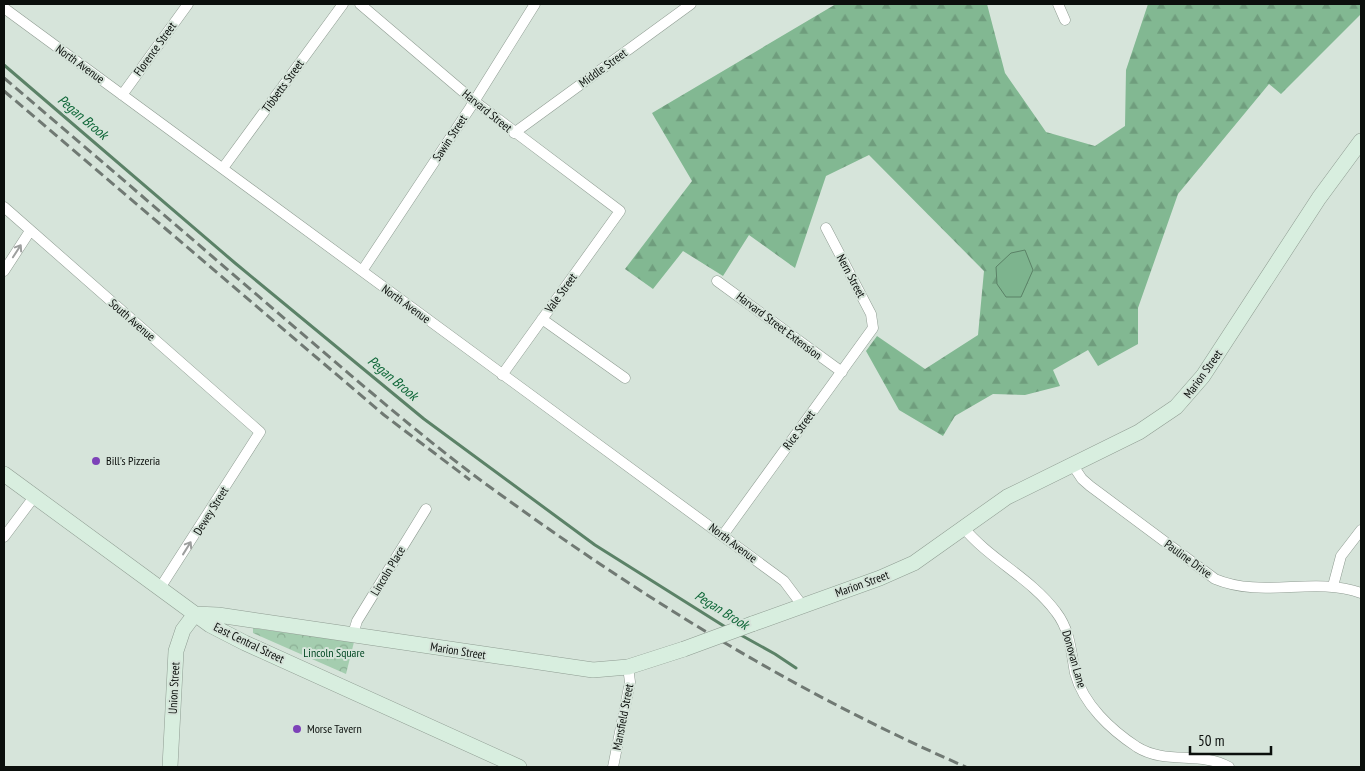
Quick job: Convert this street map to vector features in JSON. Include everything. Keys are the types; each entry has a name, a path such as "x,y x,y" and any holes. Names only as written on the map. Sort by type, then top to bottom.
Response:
{"street":[{"name":"Florence Street","path":"122,95 188,4"},
{"name":"Tibbetts Street","path":"223,168 343,4"},
{"name":"Harvard Street","path":"360,4 514,133 620,211"},
{"name":"Sawin Street","path":"362,271 474,101 535,4"},
{"name":"Middle Street","path":"514,133 691,4"},
{"path":"1058,4 1065,20"},
{"name":"North Avenue","path":"4,8 502,375 723,535 784,581 802,606"},
{"name":"Marion Street","path":"195,614 218,615 353,634 571,668 605,670 628,667 684,649 906,567 931,552 1007,497 1153,424 1186,398 1203,376 1319,198 1361,141"},
{"name":"South Avenue","path":"4,207 260,432"},
{"name":"Vale Street","path":"502,375 620,211"},
{"name":"Nern Street","path":"826,228 871,314 873,324"},
{"path":"4,271 30,231"},
{"name":"Harvard Street Extension","path":"717,280 842,372"},
{"path":"542,319 625,378"},
{"name":"Rice Street","path":"723,535 871,333 873,324"},
{"name":"Dewey Street","path":"160,588 260,432"},
{"name":"Pauline Drive","path":"1072,464 1082,479 1090,486 1216,579 1228,584 1256,589 1334,586 1361,593"},
{"name":"East Central Street","path":"4,474 195,614 245,643 519,767"},
{"path":"4,537 34,497"},
{"name":"Lincoln Place","path":"353,634 358,621 426,509"},
{"name":"Donovan Lane","path":"963,527 976,542 1039,593 1056,611 1067,632 1079,684 1091,705 1110,726 1126,739 1149,753 1160,756 1210,759 1229,767"},
{"path":"1334,586 1341,556 1361,530"},
{"name":"Union Street","path":"170,767 176,651 182,630 195,614"},
{"name":"Mansfield Street","path":"613,767 630,682 628,667"}],"green space":[{"path":"836,4 987,4 1005,73 1046,132 1095,146 1125,126 1126,70 1148,4 1361,4 1361,14 1281,94 1269,84 1178,194 1138,308 1138,344 1098,366 1088,350 1053,370 1060,386 1025,395 993,394 955,416 943,436 899,410 866,351 877,336 925,369 978,335 984,271 869,155 826,176 795,268 749,235 723,276 683,251 653,289 625,269 692,181 652,113"},
{"name":"Lincoln Square","path":"253,628 354,642 346,674 253,633"}],"shaded area":[{"path":"1025,250 1033,270 1021,297 1006,297 997,284 996,267 1011,253"}],"waterway":[{"name":"Pegan Brook","path":"4,65 235,263 424,419 595,545 727,628"},
{"name":"Pegan Brook","path":"739,634 796,668"}],"railway":[{"path":"4,78 395,412 508,500 617,576 730,646 846,710 966,767"},
{"path":"4,91 384,415 470,480"}],"place":[{"name":"Bill's Pizzeria","path":"96,461"},
{"name":"Morse Tavern","path":"297,729"}]}
